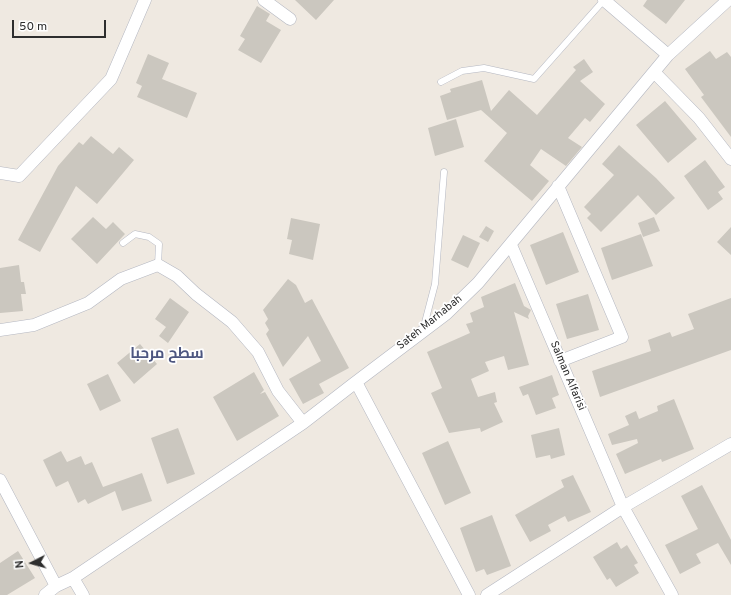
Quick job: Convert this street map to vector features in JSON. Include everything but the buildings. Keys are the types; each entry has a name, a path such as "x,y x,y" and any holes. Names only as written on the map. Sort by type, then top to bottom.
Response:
{"street":[{"path":"0,173 18,176 110,79 145,0"},
{"path":"264,0 290,19"},
{"path":"604,0 668,55"},
{"name":"Sateh Marhabah","path":"45,595 56,586 73,578 303,422 446,314 478,283 511,245 558,186 668,55 728,0"},
{"path":"654,72 699,118 731,159"},
{"path":"558,186 622,337 560,361"},
{"name":"Salman Alfarisi","path":"511,245 622,507 672,595"},
{"path":"0,330 34,325 88,303 121,279 158,265 177,276 196,294 232,322 258,352 278,391 303,422"},
{"path":"356,382 469,595"},
{"path":"487,595 622,507 731,444"},
{"path":"0,480 56,586"},
{"path":"73,578 83,595"}],"lane":[{"path":"441,82 462,71 484,68 534,79 604,0"},
{"path":"423,331 435,284 444,172"},
{"path":"123,243 135,234 150,236 159,244 158,265"}],"district":[{"name":"سطح مرحبا","path":"167,355"}]}
